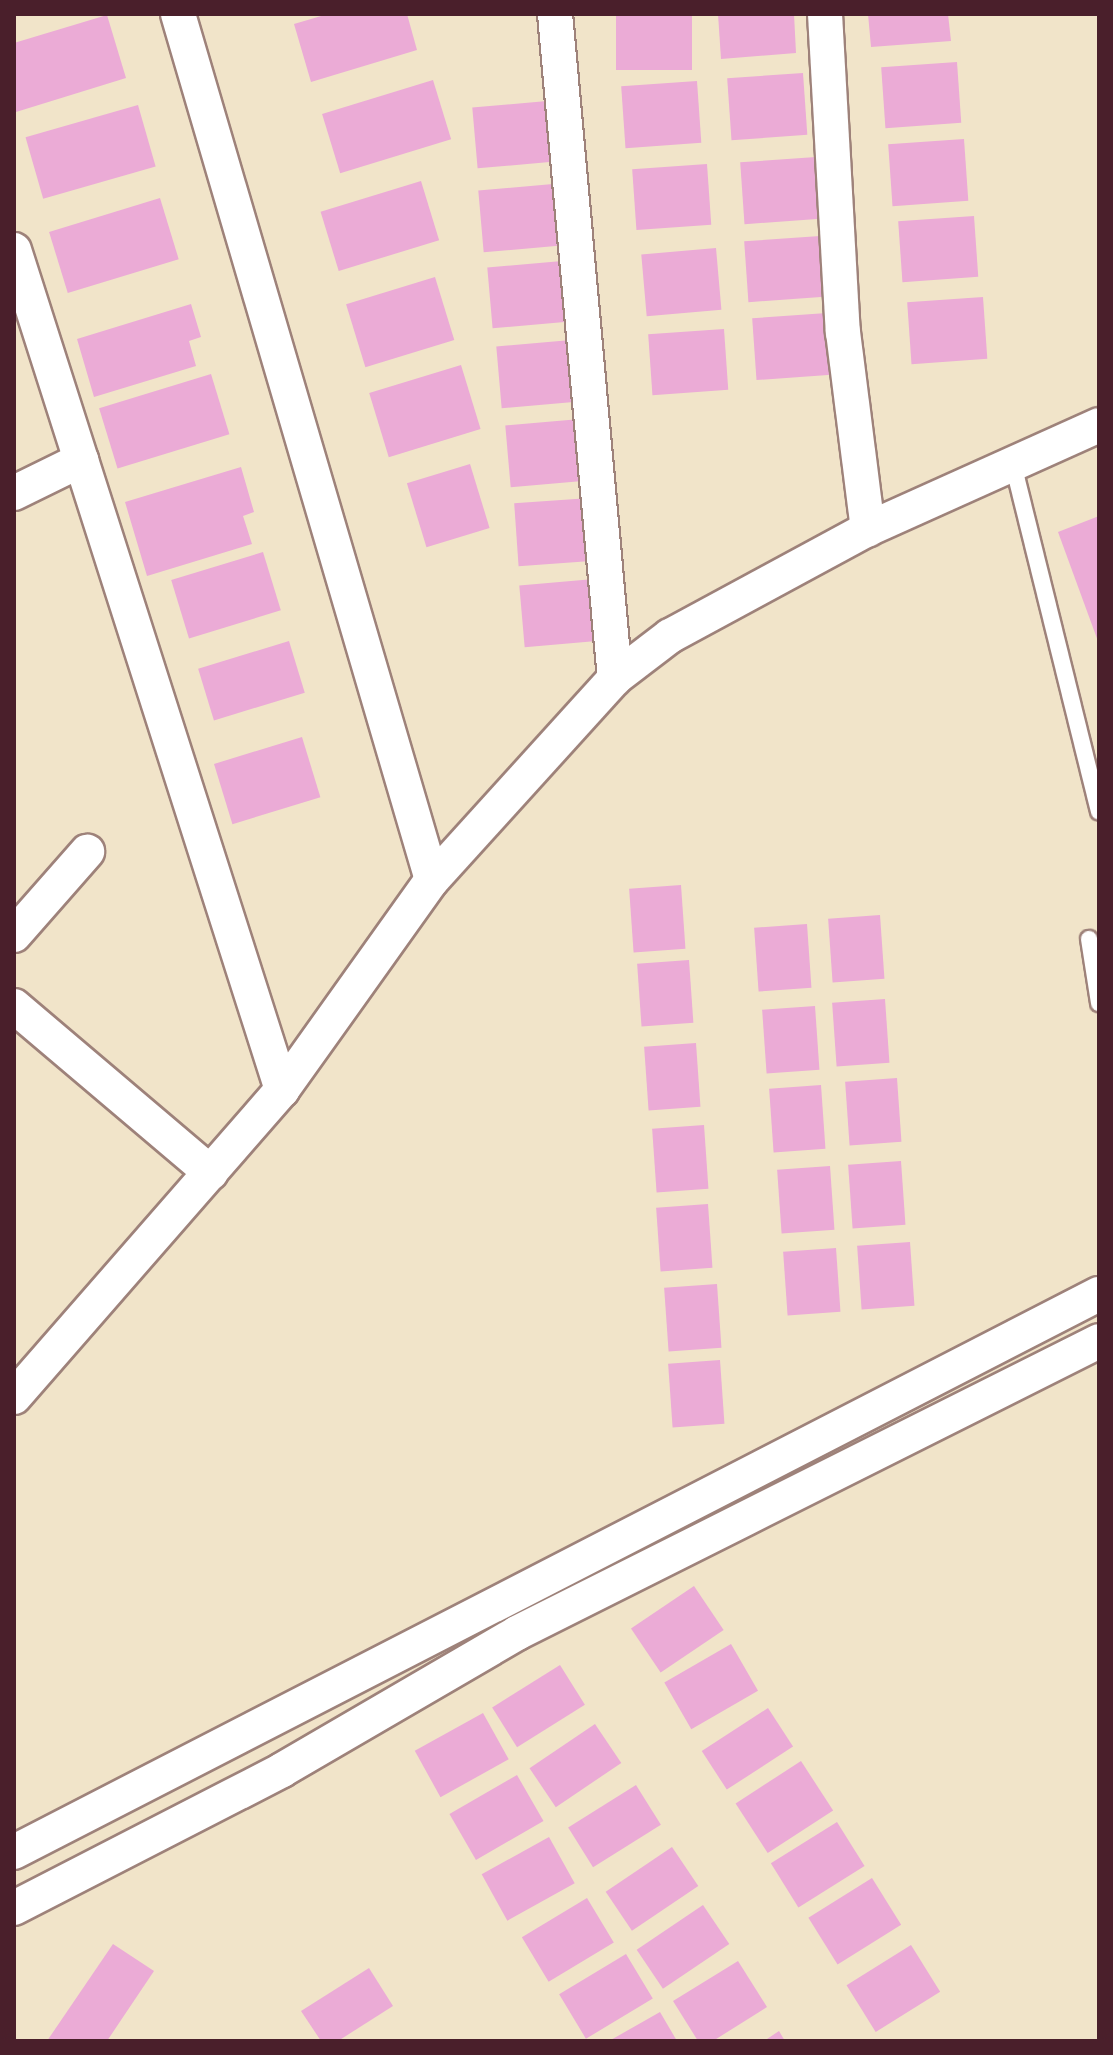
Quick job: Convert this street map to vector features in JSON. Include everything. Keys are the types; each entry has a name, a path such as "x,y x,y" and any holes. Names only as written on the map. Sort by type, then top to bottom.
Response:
{"street":[{"path":"178,14 432,880"},
{"path":"555,14 615,678"},
{"path":"825,14 843,332 868,529"},
{"path":"14,250 282,1090"},
{"path":"14,1397 282,1090 432,880 615,678 670,636 868,529 1099,425"},
{"path":"14,493 81,460"},
{"path":"14,935 87,852"},
{"path":"14,1006 211,1173"},
{"path":"14,1852 1099,1294"},
{"path":"14,1908 282,1770 517,1633 1099,1341"},
{"path":"499,1600 517,1633"},
{"path":"257,1727 282,1770"}],"lane":[{"path":"1013,464 1099,812"},
{"path":"1089,939 1099,1003"}],"building":[{"path":"328,14 407,14 417,50 311,82 294,24"},
{"path":"616,14 692,14 692,70 616,70"},
{"path":"718,14 794,14 796,53 721,59"},
{"path":"868,14 948,14 951,41 871,47"},
{"path":"107,15 126,78 16,112 14,43"},
{"path":"957,62 961,123 885,128 881,67"},
{"path":"803,73 807,135 732,140 727,78"},
{"path":"433,80 451,139 340,173 322,114"},
{"path":"697,81 701,143 626,148 621,86"},
{"path":"547,101 552,162 478,168 472,108"},
{"path":"138,105 156,167 43,199 26,137"},
{"path":"964,139 968,201 893,206 888,144"},
{"path":"816,157 820,219 745,224 740,162"},
{"path":"707,164 711,225 636,230 632,169"},
{"path":"421,181 439,240 339,271 321,212"},
{"path":"553,184 558,246 484,252 478,191"},
{"path":"160,198 179,259 68,293 49,232"},
{"path":"974,216 978,277 902,282 898,221"},
{"path":"820,236 824,297 748,302 744,241"},
{"path":"716,248 721,310 647,316 641,255"},
{"path":"562,261 567,322 493,328 487,268"},
{"path":"435,277 454,340 365,367 346,304"},
{"path":"983,297 987,359 912,364 907,302"},
{"path":"191,304 201,337 189,341 196,366 94,397 77,339"},
{"path":"827,313 831,375 757,380 752,318"},
{"path":"724,329 728,390 652,395 648,334"},
{"path":"571,340 576,402 502,408 496,347"},
{"path":"461,365 481,429 389,457 369,393"},
{"path":"211,374 229,434 118,468 99,408"},
{"path":"580,419 585,481 511,487 505,426"},
{"path":"470,464 490,528 426,547 407,483"},
{"path":"241,467 254,512 243,516 252,544 147,576 125,502"},
{"path":"590,498 594,561 519,566 514,503"},
{"path":"1099,516 1099,644 1058,532"},
{"path":"263,552 281,610 189,638 171,580"},
{"path":"594,579 599,641 525,647 519,586"},
{"path":"289,641 305,693 214,720 198,669"},
{"path":"302,737 320,797 232,824 214,764"},
{"path":"681,885 685,949 634,952 629,889"},
{"path":"880,915 884,979 833,982 828,919"},
{"path":"807,924 811,988 759,992 754,928"},
{"path":"689,960 693,1023 642,1026 637,964"},
{"path":"885,999 889,1063 837,1067 832,1003"},
{"path":"815,1006 819,1070 767,1074 762,1010"},
{"path":"696,1043 700,1107 649,1110 644,1047"},
{"path":"897,1078 901,1142 850,1145 845,1082"},
{"path":"821,1085 825,1149 774,1152 769,1089"},
{"path":"704,1125 708,1189 657,1192 652,1129"},
{"path":"901,1161 905,1225 853,1229 848,1165"},
{"path":"830,1166 834,1230 782,1234 777,1170"},
{"path":"708,1204 712,1268 661,1271 656,1208"},
{"path":"910,1242 914,1306 862,1310 857,1246"},
{"path":"836,1248 840,1312 788,1316 783,1252"},
{"path":"717,1284 721,1348 669,1352 664,1288"},
{"path":"720,1360 724,1424 673,1427 668,1364"},
{"path":"694,1586 724,1630 661,1672 631,1628"},
{"path":"731,1644 758,1691 691,1729 664,1682"},
{"path":"560,1665 585,1705 517,1747 492,1707"},
{"path":"768,1708 793,1747 727,1790 702,1751"},
{"path":"483,1713 509,1759 440,1797 415,1751"},
{"path":"595,1724 621,1763 556,1807 530,1768"},
{"path":"801,1761 833,1810 768,1853 736,1803"},
{"path":"517,1775 544,1821 476,1860 449,1814"},
{"path":"636,1785 661,1825 593,1867 568,1827"},
{"path":"837,1822 865,1866 798,1907 771,1863"},
{"path":"549,1837 575,1883 507,1921 482,1874"},
{"path":"672,1847 698,1886 632,1931 606,1892"},
{"path":"872,1878 901,1925 838,1964 808,1918"},
{"path":"587,1898 614,1943 549,1982 522,1937"},
{"path":"703,1905 729,1944 663,1989 637,1950"},
{"path":"113,1944 154,1971 107,2041 47,2041"},
{"path":"911,1945 940,1992 876,2032 847,1985"},
{"path":"626,1954 653,1999 586,2039 559,1994"},
{"path":"738,1961 767,2007 713,2041 698,2041 673,2001"},
{"path":"369,1968 393,2006 338,2041 321,2041 301,2011"},
{"path":"660,2012 677,2041 609,2041"},
{"path":"779,2031 785,2041 764,2041"}]}
